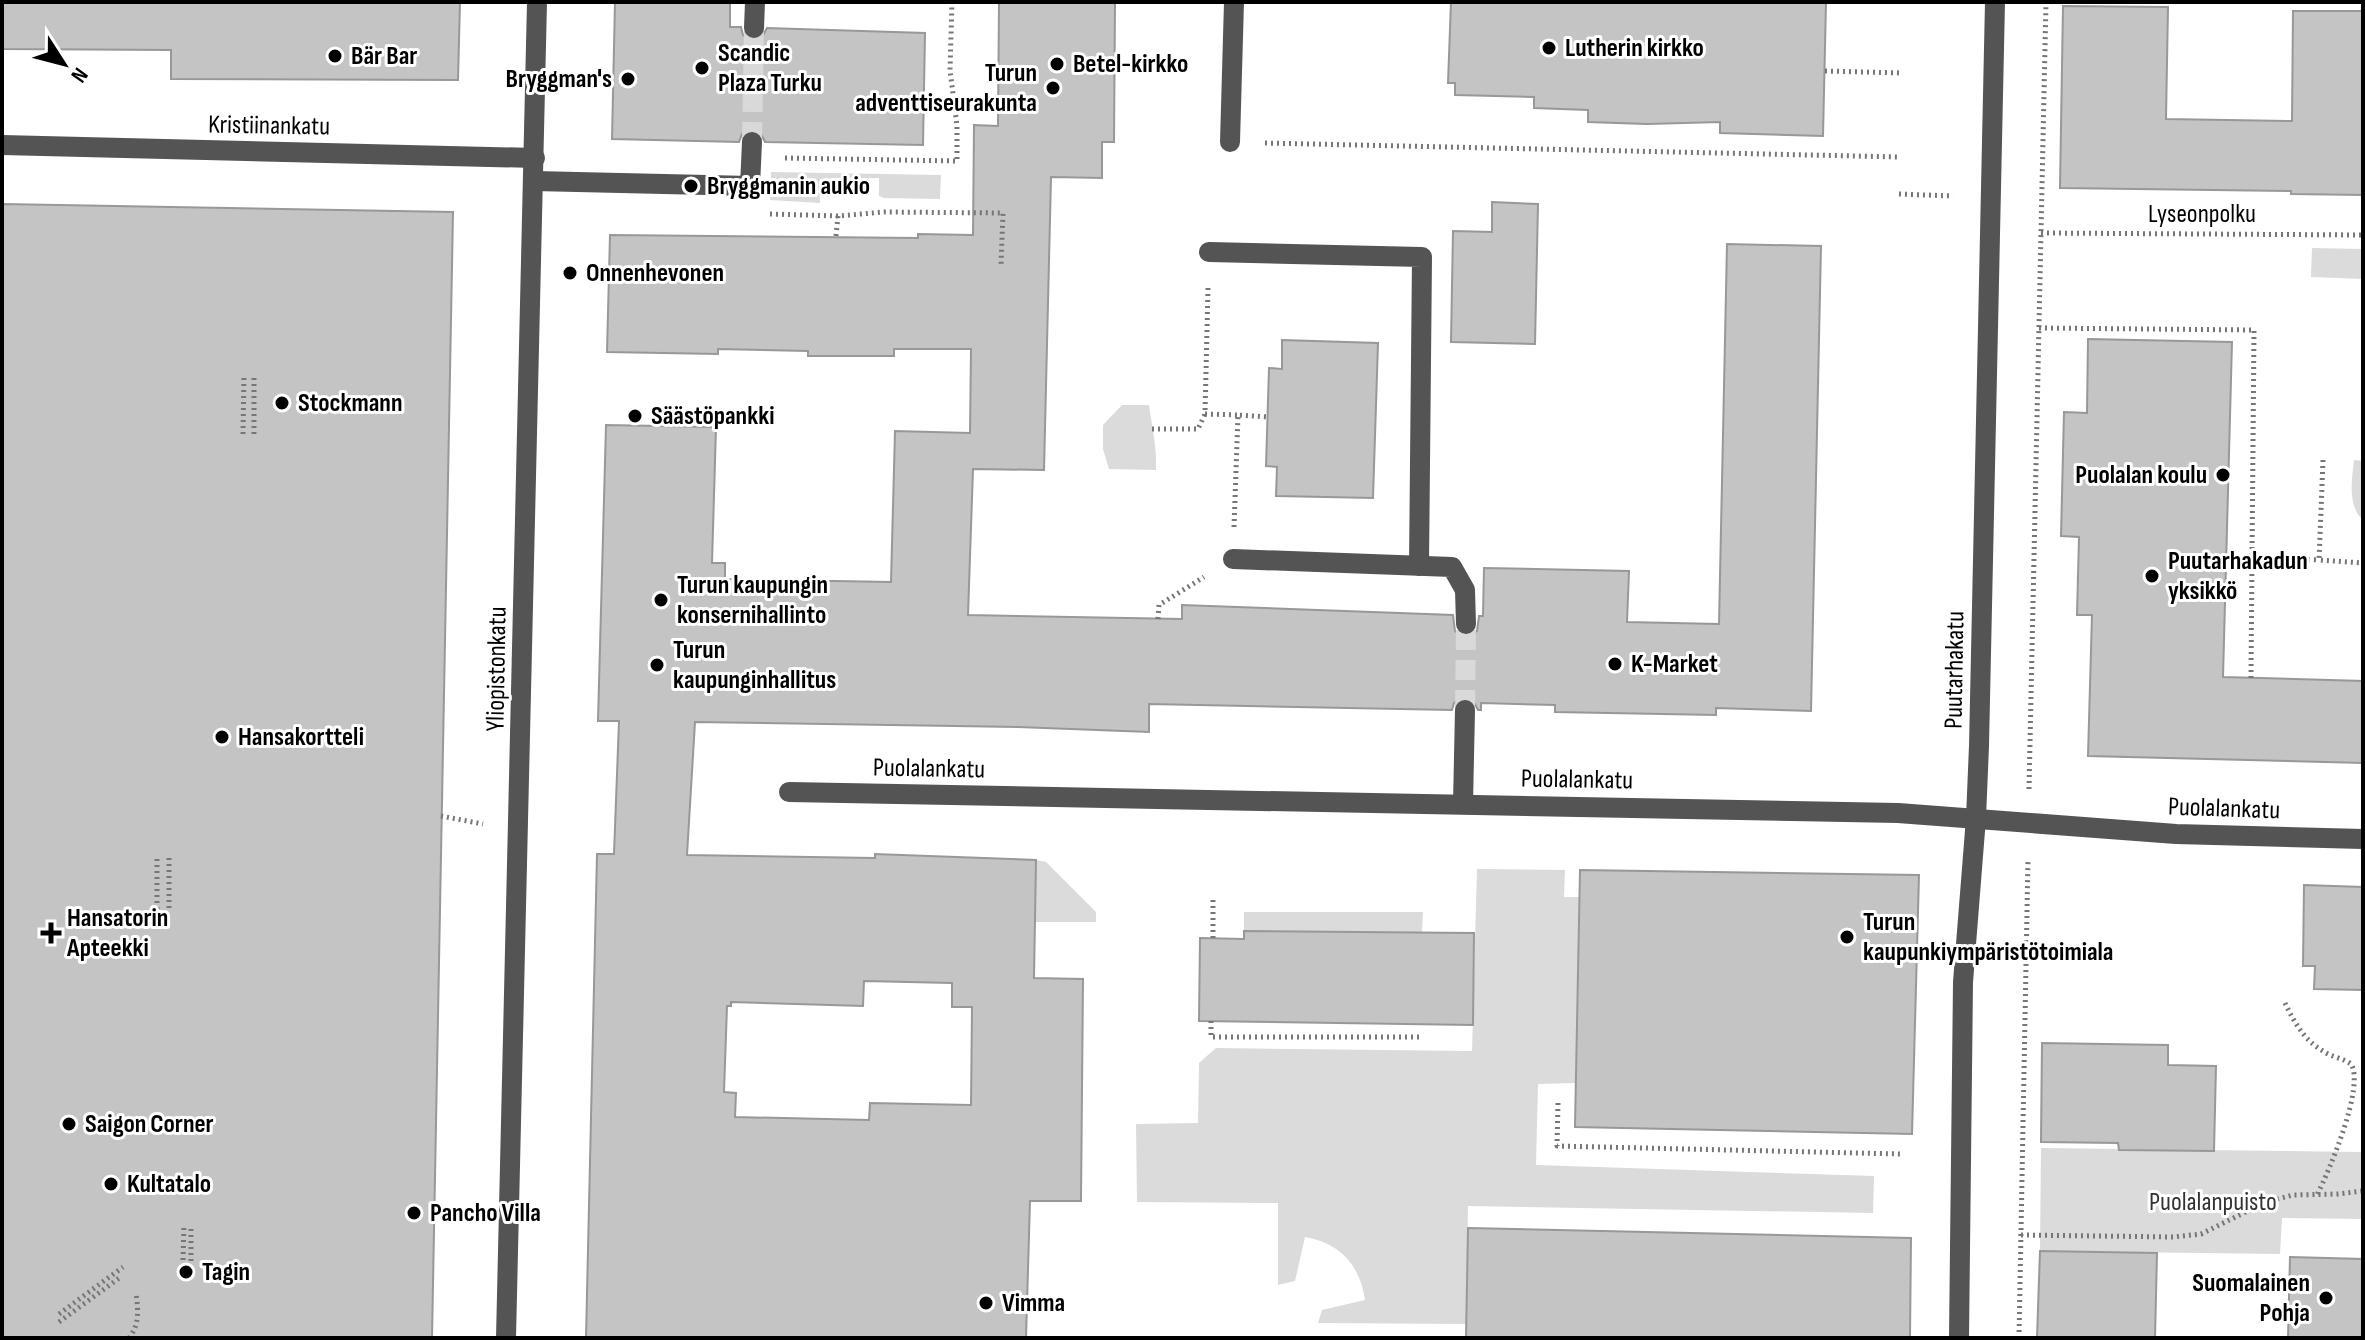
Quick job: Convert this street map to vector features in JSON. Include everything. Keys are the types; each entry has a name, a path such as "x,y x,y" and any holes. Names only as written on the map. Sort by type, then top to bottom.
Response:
{"street":[{"name":"Yliopistonkatu","path":"506,1338 537,2"},
{"path":"754,28 755,2"},
{"path":"1230,142 1234,2"},
{"name":"Puutarhakatu","path":"1959,1338 1963,982 1976,818 1995,2"},
{"path":"534,181 750,186 752,142"},
{"name":"Kristiinankatu","path":"2,145 535,158"},
{"path":"1209,252 1422,257 1419,566"},
{"path":"1233,559 1452,567 1465,590 1466,624"},
{"path":"1463,804 1465,710"},
{"name":"Puolalankatu","path":"789,792 1898,813 2176,834 2363,839"}],"path":[{"path":"772,158 957,161 957,126 950,70 952,2"},
{"path":"2029,793 2046,2"},
{"path":"1825,71 1902,73"},
{"path":"1230,142 1900,157"},
{"path":"1899,194 1953,196"},
{"path":"764,214 1003,213 1001,265"},
{"path":"836,236 838,216"},
{"name":"Lyseonpolku","path":"2041,233 2363,235"},
{"path":"1152,429 1198,429 1205,414 1209,252"},
{"path":"2039,328 2254,330 2251,678"},
{"path":"243,434 244,374"},
{"path":"254,375 254,434"},
{"path":"1205,414 1268,417"},
{"path":"1158,619 1159,605 1233,559 1238,415"},
{"path":"2319,560 2323,460"},
{"path":"2252,557 2363,563"},
{"path":"157,855 157,909"},
{"path":"169,855 169,908"},
{"path":"2019,1338 2028,870"},
{"path":"1213,900 1213,938"},
{"path":"2285,1003 2303,1035 2323,1052 2352,1064 2360,1075 2360,1096"},
{"path":"1211,1021 1211,1037 1419,1037"},
{"path":"1558,1103 1557,1146 1900,1154"},
{"path":"2317,1195 2358,1107"},
{"path":"2020,1235 2157,1238 2201,1234 2266,1202 2293,1195 2363,1191"},
{"path":"187,1261 188,1225"},
{"path":"59,1314 123,1267"},
{"path":"59,1322 122,1276"},
{"path":"129,1338 138,1318 136,1293"}],"green space":[{"path":"771,172 941,175 940,199 884,198 879,196 879,178 820,179 820,203 770,200"},
{"path":"2312,248 2363,249 2363,279 2311,277"},
{"path":"1122,405 1149,405 1156,470 1109,469 1103,449 1103,425"},
{"path":"2354,460 2363,461 2363,520 2353,500"},
{"path":"1036,860 1046,862 1096,912 1096,922 1035,922"},
{"path":"1477,869 1565,870 1564,897 1579,897 1576,1083 1538,1084 1536,1165 1874,1176 1873,1213 1468,1206 1466,1324 1318,1323 1322,1310 1365,1300 1362,1287 1353,1266 1338,1250 1305,1237 1295,1281 1278,1285 1278,1203 1137,1202 1136,1124 1198,1123 1199,1063 1216,1048 1472,1051"},
{"path":"1244,912 1423,912 1422,932 1244,931"},
{"name":"Puolalanpuisto","path":"2041,1148 2363,1152 2363,1219 2282,1218 2280,1254 2040,1251"}],"building":[{"path":"2,2 460,2 458,80 171,79 171,50 2,49"},
{"path":"615,2 730,2 730,27 741,27 743,35 753,41 761,39 767,28 925,33 923,145 765,142 760,132 752,129 742,134 739,142 612,139"},
{"path":"999,2 1115,2 1114,142 1102,142 1102,178 1051,177 1044,470 973,469 968,615 1182,619 1182,605 1453,615 1455,631 1467,637 1477,631 1479,616 1483,616 1484,568 1629,571 1627,622 1719,624 1727,244 1821,246 1811,711 1716,708 1716,715 1555,712 1555,705 1481,703 1481,710 1478,710 1472,699 1464,697 1454,703 1452,710 1149,704 1149,732 695,722 687,855 875,858 875,854 1036,860 1034,978 1083,979 1081,1201 1030,1201 1026,1338 586,1338 597,854 614,854 619,721 598,721 606,425 716,427 712,563 725,563 725,579 891,582 895,431 970,433 971,349 894,349 894,356 808,356 808,351 718,349 718,354 607,352 610,235 918,238 918,234 973,235 974,125 998,126","holes":["864,981 952,983 952,1007 972,1007 971,1105 870,1103 869,1120 735,1117 736,1093 724,1092 727,1006 731,1006 731,1002 863,1006"]},
{"path":"1451,2 1826,2 1823,136 1720,133 1720,122 1588,122 1588,110 1534,108 1534,97 1455,95 1455,83 1448,83"},
{"path":"2063,6 2168,7 2166,119 2292,121 2293,11 2363,11 2363,195 2060,188"},
{"path":"1492,202 1538,204 1535,344 1451,342 1453,231 1492,232"},
{"name":"Hansakortteli","path":"2,204 453,212 432,1338 2,1338"},
{"name":"Puutarhakadun yksikkö","path":"2088,339 2232,342 2223,677 2363,681 2363,763 2088,756 2092,615 2077,615 2079,537 2061,536 2064,412 2087,413"},
{"path":"1282,340 1378,343 1373,498 1276,496 1277,467 1266,466 1269,368 1282,369"},
{"path":"1580,870 1919,875 1912,1134 1575,1127"},
{"path":"2304,885 2363,887 2363,990 2314,989 2315,966 2303,966"},
{"path":"1244,931 1474,933 1473,1025 1199,1021 1200,938 1244,939"},
{"path":"2042,1043 2168,1045 2168,1065 2216,1066 2214,1151 2119,1150 2118,1143 2041,1142"},
{"path":"1468,1228 1911,1238 1910,1338 1466,1338"},
{"path":"2040,1251 2157,1253 2155,1338 2037,1338"},
{"name":"Suomalainen Pohja","path":"2290,1257 2363,1259 2363,1338 2288,1338"}],"tunnel":[{"path":"752,142 754,28"},
{"path":"1465,710 1466,624"}],"place":[{"name":"Lutherin kirkko","path":"1549,48"},
{"name":"Bär Bar","path":"335,56"},
{"name":"Betel-kirkko","path":"1057,64"},
{"name":"Scandic Plaza Turku","path":"702,68"},
{"name":"Bryggman's","path":"628,79"},
{"name":"Turun adventtiseurakunta","path":"1053,88"},
{"name":"Bryggmanin aukio","path":"691,186"},
{"name":"Onnenhevonen","path":"570,273"},
{"name":"Stockmann","path":"282,403"},
{"name":"Säästöpankki","path":"635,416"},
{"name":"Puolalan koulu","path":"2223,475"},
{"name":"Puutarhakadun yksikkö","path":"2152,576"},
{"name":"Turun kaupungin konsernihallinto","path":"661,600"},
{"name":"K-Market","path":"1615,664"},
{"name":"Turun kaupunginhallitus","path":"657,665"},
{"name":"Hansakortteli","path":"222,737"},
{"name":"Hansatorin Apteekki","path":"51,933"},
{"name":"Turun kaupunkiympäristötoimiala","path":"1847,937"},
{"name":"Saigon Corner","path":"69,1124"},
{"name":"Kultatalo","path":"111,1184"},
{"name":"Pancho Villa","path":"414,1213"},
{"name":"Tagin","path":"186,1272"},
{"name":"Suomalainen Pohja","path":"2326,1298"},
{"name":"Vimma","path":"986,1303"}]}
